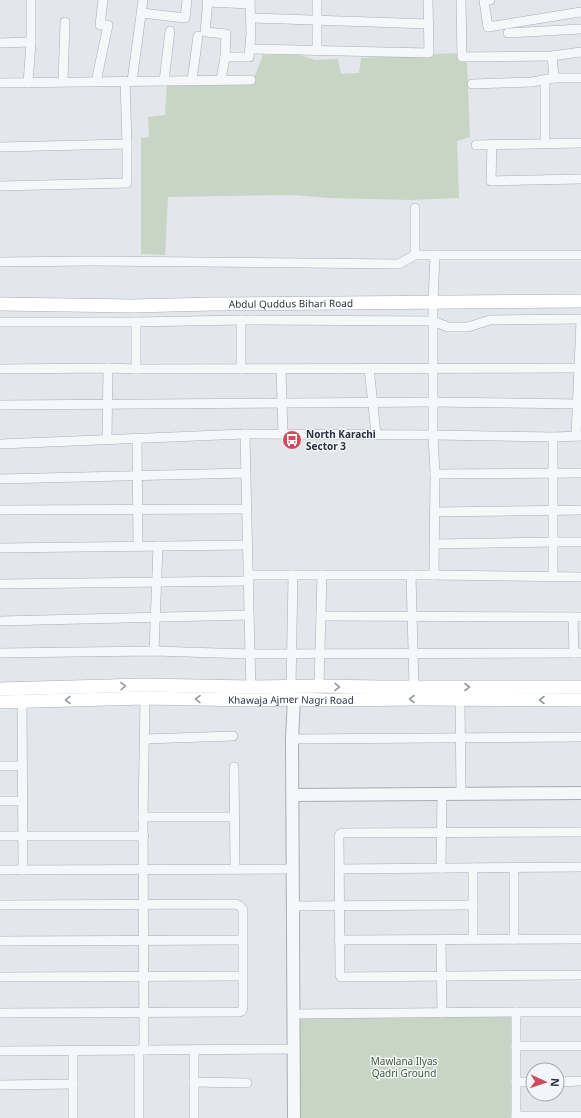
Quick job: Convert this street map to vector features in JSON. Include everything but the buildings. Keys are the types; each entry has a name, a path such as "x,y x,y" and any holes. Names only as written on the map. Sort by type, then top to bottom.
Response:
{"main road":[{"name":"Abdul Quddus Bihari Road","path":"0,304 133,306 581,301"},
{"name":"Khawaja Ajmer Nagri Road","path":"0,689 144,685 223,693 251,687 327,700 381,694 414,687 581,687"},
{"name":"Khawaja Ajmer Nagri Road","path":"0,702 145,698 223,693 292,693 319,686 381,694 460,700 581,700"}],"street":[{"path":"28,83 31,42 31,0"},
{"path":"96,82 108,25 100,25 102,0"},
{"path":"0,186 127,183 129,81 144,0"},
{"path":"142,13 185,18 187,0"},
{"path":"317,0 317,51"},
{"path":"250,49 430,53 428,0"},
{"path":"461,0 462,57 552,56 581,52"},
{"path":"490,0 484,1 488,26 581,12"},
{"path":"221,80 225,57 226,34 205,32 207,1 250,2 251,33 249,57 225,57"},
{"path":"251,18 429,24"},
{"path":"63,82 65,22"},
{"path":"508,33 581,28"},
{"path":"164,81 170,31"},
{"path":"192,80 198,36"},
{"path":"0,43 31,42"},
{"path":"545,143 552,56"},
{"path":"472,84 532,82 549,79 581,78"},
{"path":"0,83 251,80"},
{"path":"476,145 581,143"},
{"path":"0,147 127,144"},
{"path":"492,144 491,181 581,179"},
{"path":"415,208 415,255"},
{"path":"0,262 92,261 399,264 415,255 581,255"},
{"path":"434,575 435,474 433,435 433,302 435,255"},
{"path":"241,320 241,369"},
{"path":"0,322 241,320 433,321 448,326 468,327 490,320 581,320 579,436 245,434 0,444"},
{"path":"136,322 136,370"},
{"path":"0,369 108,368 136,370 281,368 580,368"},
{"path":"107,439 108,368"},
{"path":"281,368 283,434"},
{"path":"369,368 376,434"},
{"path":"0,405 433,402 579,404"},
{"path":"245,434 251,687"},
{"path":"553,577 554,437"},
{"path":"137,438 138,546"},
{"path":"0,478 246,473"},
{"path":"435,474 581,473"},
{"path":"0,510 246,509"},
{"path":"434,512 581,510"},
{"path":"434,544 581,542"},
{"path":"0,548 247,545"},
{"path":"154,651 158,546"},
{"path":"0,584 157,582 293,575 581,577"},
{"path":"293,575 292,739 294,1118"},
{"path":"319,686 322,575"},
{"path":"412,575 414,687"},
{"path":"0,621 249,615"},
{"path":"0,653 154,651 250,654 578,653 577,617 321,616"},
{"path":"139,1118 144,1012 143,817 145,698"},
{"path":"460,700 461,794"},
{"path":"22,701 22,870"},
{"path":"145,739 233,736"},
{"path":"292,739 581,737"},
{"path":"0,766 22,766"},
{"path":"234,767 234,869"},
{"path":"293,795 581,793"},
{"path":"441,868 442,794"},
{"path":"0,801 22,801"},
{"path":"143,817 234,817"},
{"path":"581,832 340,834 339,869 339,940 341,977 581,975"},
{"path":"0,836 144,836"},
{"path":"339,869 581,867"},
{"path":"472,868 473,939"},
{"path":"514,868 514,939"},
{"path":"0,870 293,869"},
{"path":"0,905 236,904 243,910 242,1011 0,1013"},
{"path":"293,906 473,905"},
{"path":"339,940 581,938"},
{"path":"442,939 442,1013"},
{"path":"0,941 242,940"},
{"path":"0,977 242,976"},
{"path":"516,1012 516,1117 581,1116"},
{"path":"294,1014 581,1012"},
{"path":"516,1046 581,1046"},
{"path":"0,1051 294,1049"},
{"path":"73,1050 73,1118"},
{"path":"194,1050 194,1118"},
{"path":"565,1082 581,1081"},
{"path":"194,1082 247,1083"},
{"path":"516,1082 525,1082"},
{"path":"0,1084 73,1084"}],"green space":[{"path":"455,53 467,62 470,137 457,141 459,198 410,200 329,198 292,195 168,197 165,255 141,254 141,138 149,137 148,117 165,115 167,84 253,80 263,55 298,54 315,60 338,59 341,74 359,73 361,58"},
{"name":"Mawlana Ilyas Qadri Ground","path":"294,1016 515,1016 515,1118 294,1118"}],"place":[{"name":"North Karachi Sector 3","path":"292,440"}]}
